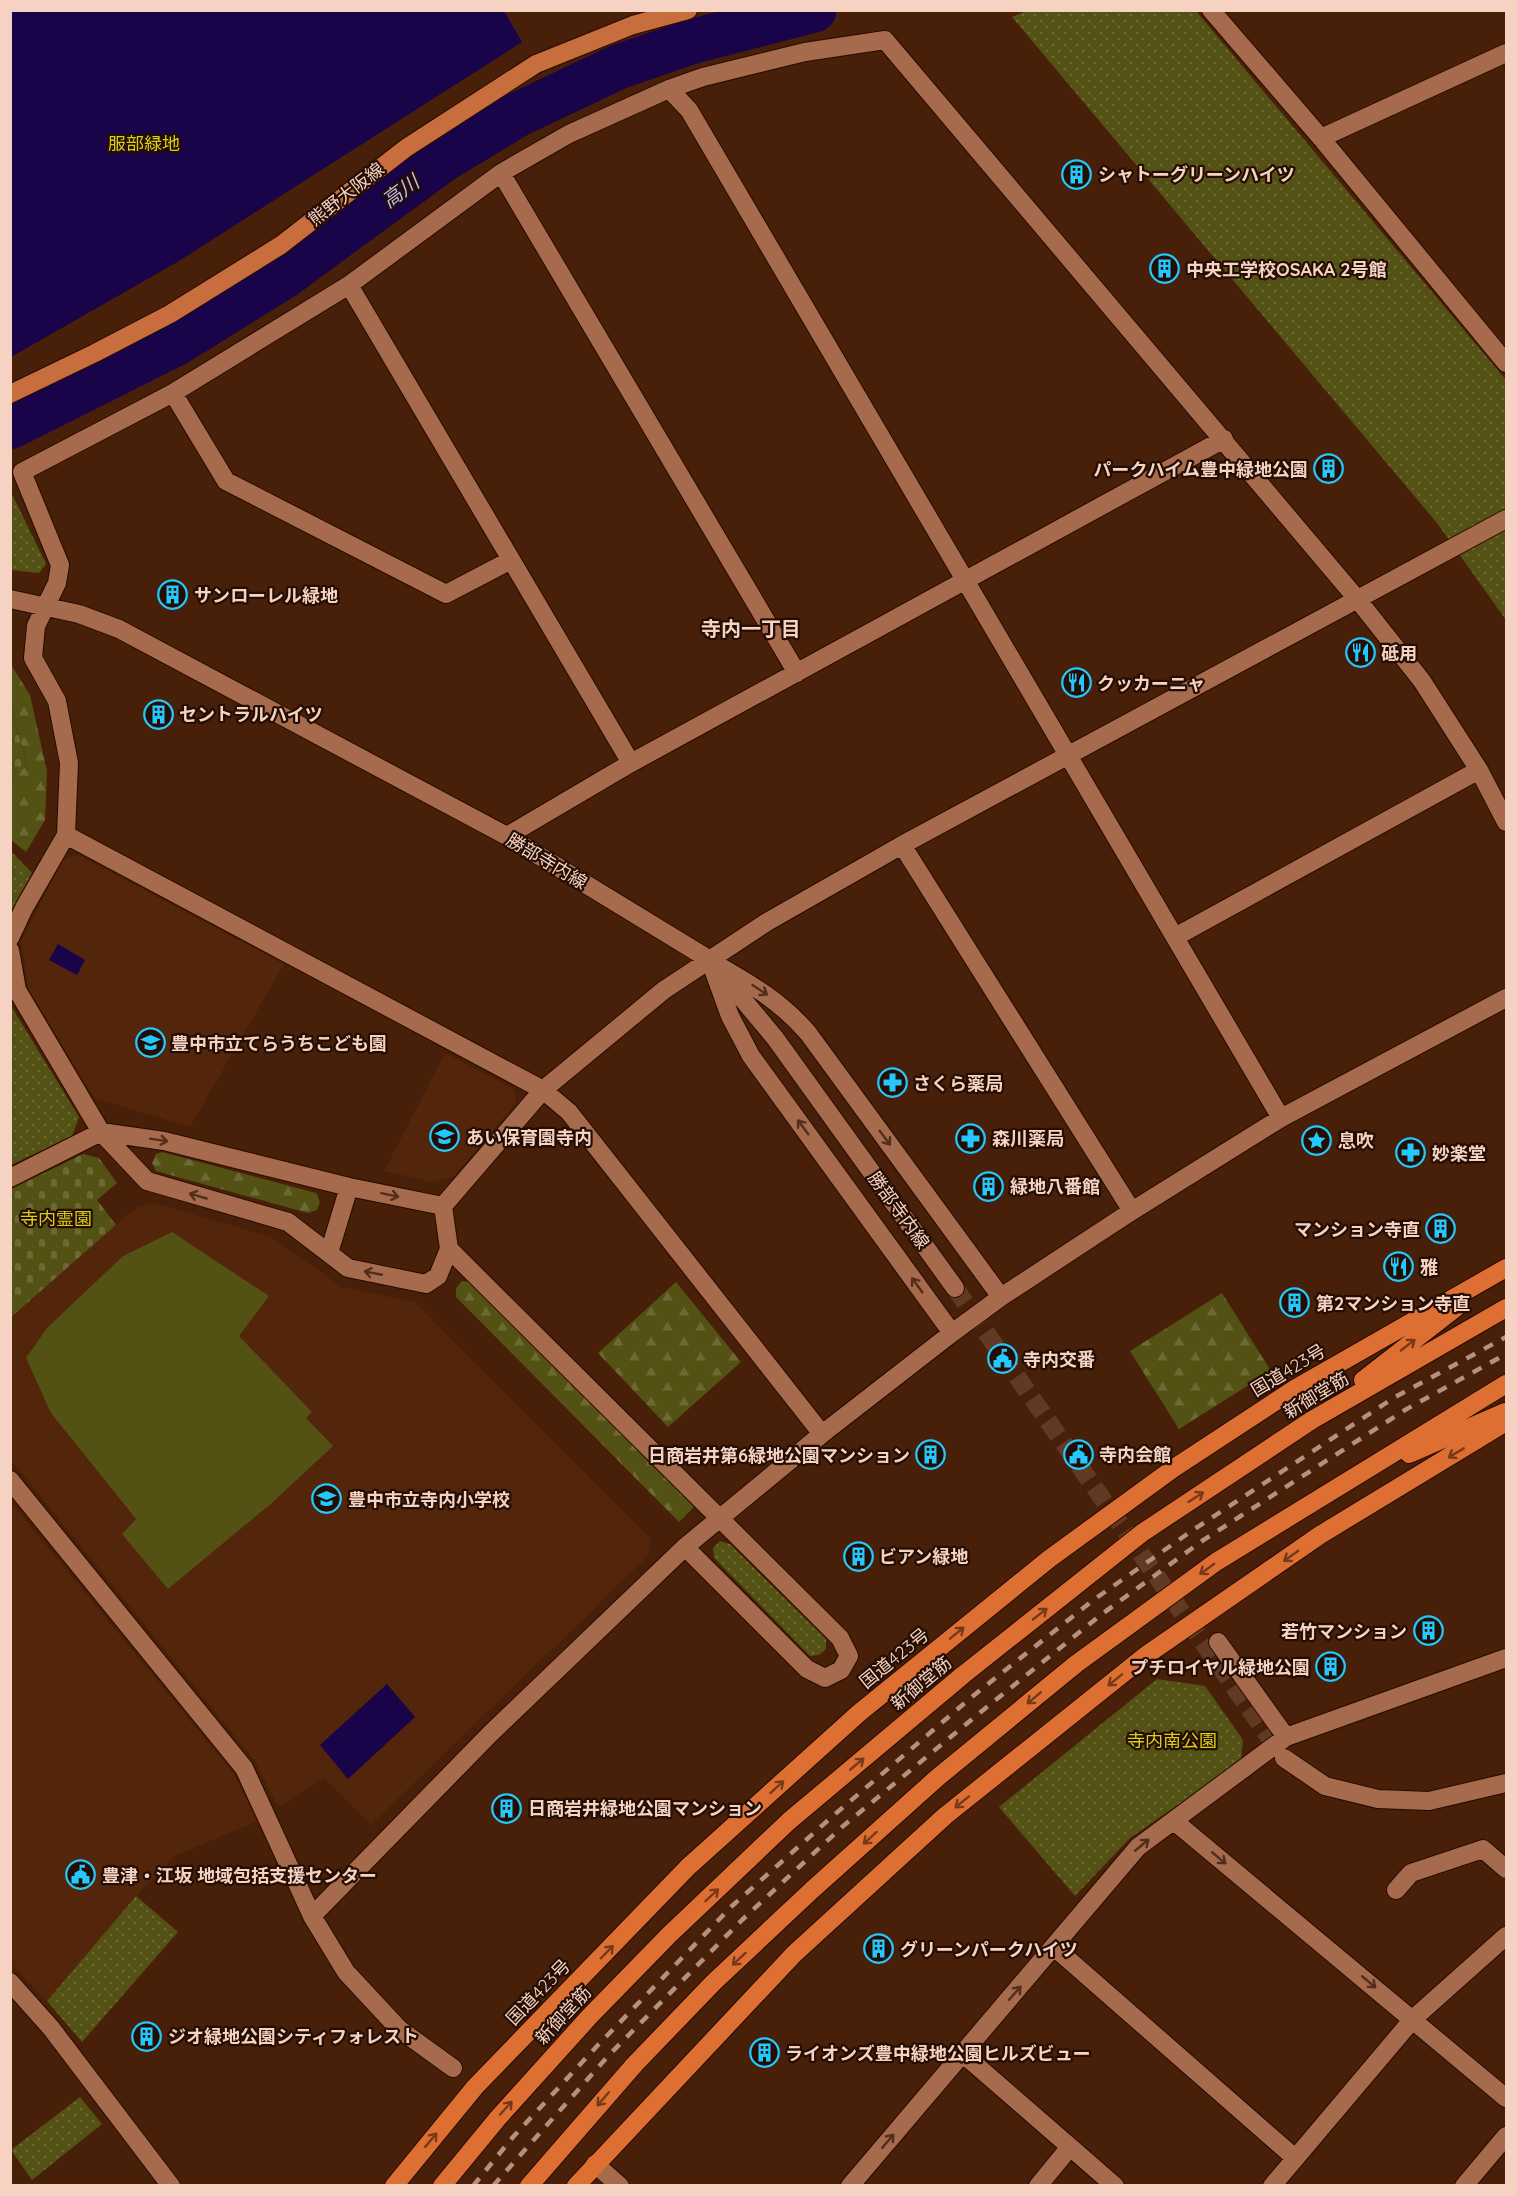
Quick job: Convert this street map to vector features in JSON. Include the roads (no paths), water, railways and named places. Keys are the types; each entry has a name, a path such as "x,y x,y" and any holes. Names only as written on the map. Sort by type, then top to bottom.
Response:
{"highway":[{"path":"1312,1420 1506,1268"},
{"name":"国道423号","path":"394,2186 475,2087 688,1867 859,1713 1049,1559 1174,1468 1296,1388 1506,1268"},
{"name":"新御堂筋","path":"442,2186 498,2118 590,2016 669,1935 789,1821 963,1675 1142,1533 1312,1420 1506,1308"},
{"path":"529,2186 635,2064 714,1982 937,1778 1076,1664 1216,1562 1506,1384"},
{"path":"1348,1480 1506,1412"},
{"path":"576,2186 794,1954 945,1816 1145,1656 1320,1535 1506,1422"}],"main road":[{"name":"熊野大阪線","path":"10,394 170,314 271,251 406,148 536,64 633,25 688,10"}],"street":[{"path":"1211,10 1321,138 1506,363"},
{"path":"10,938 24,908 66,835 69,763 57,701 33,658 36,626 57,583 60,565 22,472 173,393 349,285 501,172 569,134 669,89 703,77 806,52 885,40 1358,600 1422,681 1479,770 1506,822"},
{"path":"1321,138 1506,53"},
{"path":"669,89 689,110 1281,1118"},
{"path":"501,172 797,673"},
{"path":"349,285 631,763"},
{"path":"173,393 226,481 446,594 511,560"},
{"path":"507,836 631,763 1224,439"},
{"path":"442,1206 543,1090 664,990 767,922 902,845 1506,519"},
{"name":"勝部寺内線","path":"10,599 79,614 119,629 507,836 710,960 775,1038 955,1288"},
{"path":"1175,937 1479,770"},
{"path":"66,835 543,1090 569,1112 822,1434"},
{"path":"902,845 1132,1210"},
{"path":"10,950 17,990 101,1132 147,1181 288,1222 348,1268 426,1284 438,1276 449,1249 442,1206"},
{"path":"710,960 764,992 796,1019 1001,1297"},
{"path":"710,960 730,1016 751,1056 951,1332"},
{"path":"312,1916 490,1734 685,1547 951,1332 1132,1210 1281,1118 1506,998"},
{"path":"10,1178 101,1132 164,1141 349,1187 442,1206"},
{"path":"329,1253 349,1187"},
{"path":"449,1249 840,1638 849,1656 841,1670 825,1678 807,1669 685,1547"},
{"path":"10,1480 244,1768 312,1916 346,1972 399,2029 453,2068"},
{"path":"1218,1642 1286,1737"},
{"path":"850,2186 1138,1847 1286,1737 1506,1658"},
{"path":"1284,1758 1325,1786 1378,1799 1429,1801 1506,1783"},
{"path":"1174,1821 1506,2098"},
{"path":"1396,1890 1411,1873 1483,1849 1506,1869"},
{"path":"1272,2186 1413,2019 1506,1936"},
{"path":"1054,1947 1295,2158"},
{"path":"10,1982 51,2028 171,2186"},
{"path":"962,2053 1115,2186"},
{"path":"1464,2186 1506,2136"},
{"path":"1038,2186 1070,2147"},
{"path":"595,2164 620,2186"}],"waterway":[{"name":"高川","path":"10,427 177,343 283,277 441,161 517,115 618,67 694,41 814,10"}],"tunnel":[{"path":"955,1288 1283,1757"}],"railway":[{"path":"473,2186 513,2137 598,2045 732,1906 973,1696 1092,1601 1193,1530 1395,1397 1506,1337"},
{"path":"493,2186 609,2055 742,1920 842,1827 982,1711 1102,1614 1202,1541 1405,1410 1506,1354"}],"place":[{"name":"シャトーグリーンハイツ","path":"1077,174"},
{"name":"中央工学校OSAKA 2号館","path":"1165,269"},
{"name":"パークハイム豊中緑地公園","path":"1329,469"},
{"name":"サンローレル緑地","path":"173,595"},
{"name":"砥用","path":"1360,653"},
{"name":"クッカーニャ","path":"1076,683"},
{"name":"セントラルハイツ","path":"158,714"},
{"name":"豊中市立てらうちこども園","path":"150,1043"},
{"name":"さくら薬局","path":"892,1083"},
{"name":"あい保育園寺内","path":"445,1137"},
{"name":"森川薬局","path":"971,1138"},
{"name":"息吹","path":"1317,1140"},
{"name":"妙楽堂","path":"1411,1153"},
{"name":"緑地八番館","path":"989,1186"},
{"name":"マンション寺直","path":"1441,1229"},
{"name":"雅","path":"1399,1267"},
{"name":"第2マンション寺直","path":"1295,1303"},
{"name":"寺内交番","path":"1002,1359"},
{"name":"寺内会館","path":"1078,1454"},
{"name":"日商岩井第6緑地公園マンション","path":"931,1455"},
{"name":"豊中市立寺内小学校","path":"327,1499"},
{"name":"ビアン緑地","path":"858,1556"},
{"name":"若竹マンション","path":"1428,1631"},
{"name":"プチロイヤル緑地公園","path":"1331,1667"},
{"name":"日商岩井緑地公園マンション","path":"507,1808"},
{"name":"豊津・江坂 地域包括支援センター","path":"81,1875"},
{"name":"グリーンパークハイツ","path":"879,1949"},
{"name":"ジオ緑地公園シティフォレスト","path":"147,2036"},
{"name":"ライオンズ豊中緑地公園ヒルズビュー","path":"764,2053"}],"district":[{"name":"寺内一丁目","path":"751,628"}],"park label":[{"name":"服部緑地","path":"144,143"},
{"name":"寺内霊園","path":"56,1218"},
{"name":"寺内南公園","path":"1172,1740"}]}
